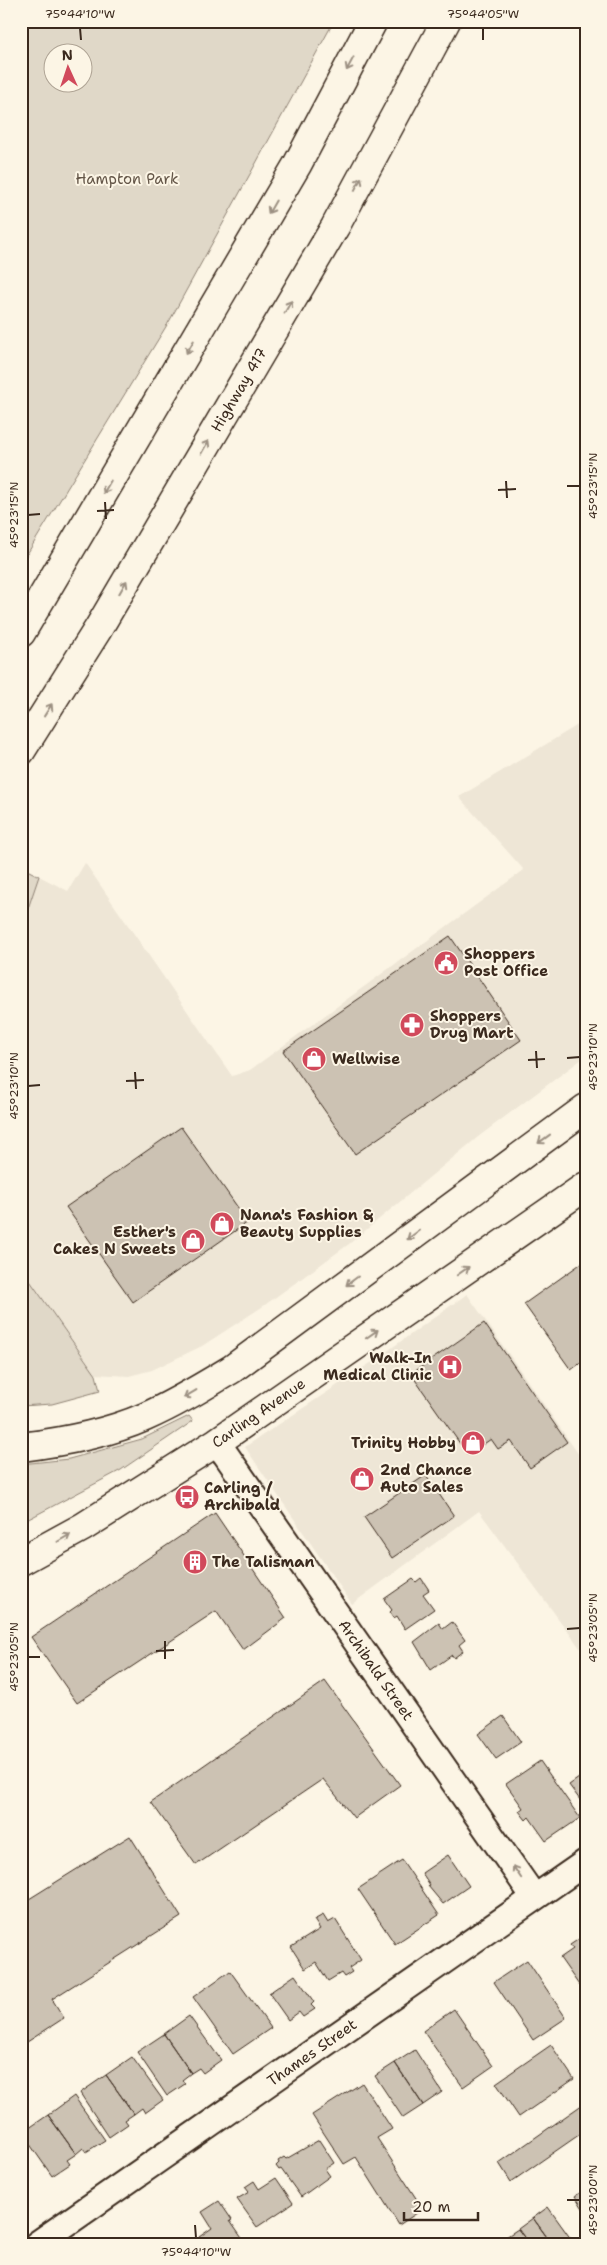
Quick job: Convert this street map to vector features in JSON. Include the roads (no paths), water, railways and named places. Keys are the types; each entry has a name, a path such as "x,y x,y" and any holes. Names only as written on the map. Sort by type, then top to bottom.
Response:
{"main road":[{"path":"21,633 297,164 374,21"},
{"name":"Highway 417","path":"21,751 98,630 335,227 446,21"},
{"path":"21,624 39,603"},
{"path":"21,1447 83,1437 144,1418 176,1402 232,1369 586,1108"},
{"name":"Carling Avenue","path":"21,1561 83,1527 217,1442 586,1186"}],"street":[{"name":"Archibald Street","path":"217,1442 534,1897"},
{"name":"Thames Street","path":"37,2244 586,1862"}],"place":[{"name":"Shoppers Post Office","path":"446,963"},
{"name":"Shoppers Drug Mart","path":"412,1025"},
{"name":"Wellwise","path":"314,1059"},
{"name":"Nana's Fashion & Beauty Supplies","path":"222,1224"},
{"name":"Esther's Cakes N Sweets","path":"193,1241"},
{"name":"Walk-In Medical Clinic","path":"450,1367"},
{"name":"Trinity Hobby","path":"473,1443"},
{"name":"2nd Chance Auto Sales","path":"362,1479"},
{"name":"Carling / Archibald","path":"187,1497"},
{"name":"The Talisman","path":"195,1562"}],"park label":[{"name":"Hampton Park","path":"127,179"}]}
